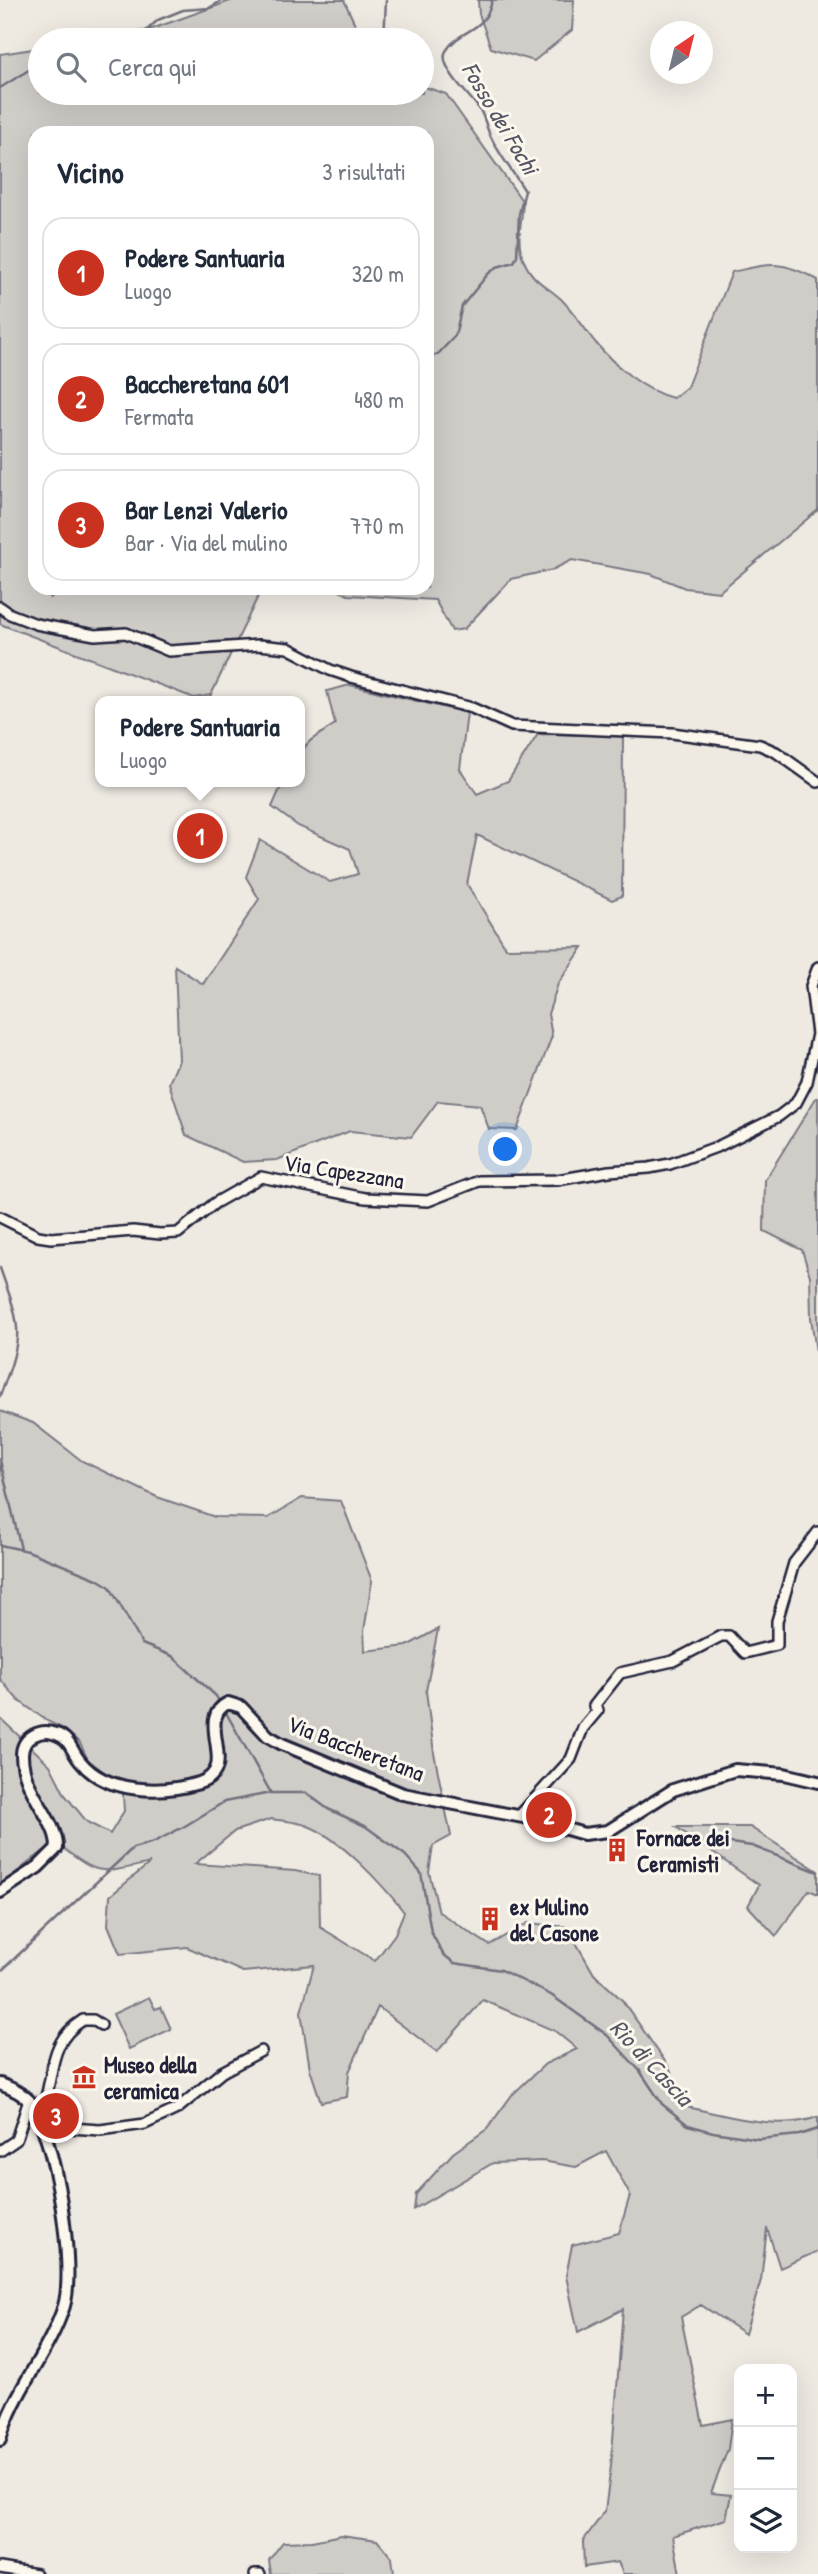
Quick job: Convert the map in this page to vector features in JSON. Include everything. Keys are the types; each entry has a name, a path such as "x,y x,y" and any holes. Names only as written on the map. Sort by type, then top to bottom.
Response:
{"street":[{"path":"0,607 36,624 95,635 126,633 169,651 259,645 288,648 330,670 472,708 512,726 672,733 760,745 776,752 818,782"},
{"name":"Via Capezzana","path":"0,1217 38,1236 51,1238 133,1231 178,1233 215,1203 261,1177 365,1198 428,1202 479,1181 557,1180 670,1164 757,1129 796,1102 807,1082 817,1034 811,986 818,967"},
{"path":"519,1816 571,1759 583,1728 598,1710 594,1706 620,1672 673,1661 721,1636 729,1636 745,1653 777,1645 777,1621 794,1563 818,1532"},
{"name":"Via Baccheretana","path":"0,1892 38,1867 57,1848 57,1839 29,1787 23,1766 22,1751 26,1741 34,1734 54,1733 64,1738 79,1761 91,1772 112,1784 128,1789 177,1788 202,1782 215,1770 219,1756 214,1722 221,1707 232,1704 241,1707 268,1736 282,1744 403,1794 519,1816 584,1834 608,1831 673,1790 735,1770 784,1774 818,1782"},
{"path":"41,2122 52,2058 68,2033 83,2020 93,2020 101,2025"},
{"path":"41,2122 100,2130 145,2124 177,2109 222,2073 261,2051"},
{"path":"0,2084 25,2098 41,2122 59,2192 68,2285 64,2306 0,2440"},
{"path":"0,2151 16,2140 25,2098"},
{"path":"0,2568 36,2574"}],"shaded area":[{"path":"233,0 344,0 357,28 154,28"},
{"path":"478,0 574,0 572,30 534,61 491,48 479,14"},
{"path":"28,50 28,105 434,105 434,90 446,94 523,202 520,246 531,274 566,304 595,342 620,368 662,395 673,398 687,387 732,272 776,265 795,269 818,280 818,510 719,592 685,588 651,574 572,560 552,570 511,579 464,629 452,631 435,600 348,595 434,595 434,126 28,126 28,595 259,595 211,695 205,696 189,696 0,624 0,54"},
{"path":"350,685 467,713 460,769 477,794 508,781 538,734 623,735 622,896 612,900 477,835 467,884 506,948 583,947 558,984 548,1014 552,1036 517,1130 489,1129 480,1105 438,1101 411,1137 350,1131 277,1160 243,1162 186,1135 169,1083 179,1060 175,966 203,984 259,899 246,877 260,840 330,882 358,874 350,849 298,826 272,807 281,787 305,787 305,748 310,741 335,724 327,691"},
{"path":"816,1098 818,1365 811,1318 810,1276 802,1250 764,1231 765,1180"},
{"path":"0,1411 33,1423 82,1461 157,1497 215,1517 268,1518 302,1498 341,1501 372,1581 364,1631 365,1651 407,1646 438,1629 426,1691 434,1753 451,1836 433,1846 429,1872 439,1912 489,1945 528,1923 567,1927 594,1974 622,2000 669,2067 687,2107 752,2121 786,2123 818,2117 818,2251 780,2268 767,2228 761,2280 745,2334 701,2305 681,2317 703,2425 732,2419 728,2449 711,2493 731,2495 726,2519 673,2536 680,2574 623,2574 618,2562 584,2567 583,2541 605,2511 623,2309 578,2332 566,2276 572,2245 619,2233 630,2195 606,2151 576,2167 542,2161 493,2163 414,2209 416,2194 453,2153 487,2129 512,2095 545,2064 577,2049 555,2031 483,2000 437,2052 378,2007 349,2072 347,2097 321,2102 310,2069 301,2012 314,1965 243,1972 187,1947 120,1954 108,1925 110,1896 150,1863 118,1869 98,1869 80,1861 55,1842 0,1885 0,1718 50,1765 65,1795 87,1822 110,1834 124,1811 122,1779 107,1774 88,1760 80,1743 64,1729 47,1721 18,1700 0,1679","holes":["271,1819 304,1824 334,1841 373,1876 404,1912 395,1934 375,1961 320,1927 319,1876 295,1871 195,1864 235,1831"]},
{"path":"676,1827 750,1827 818,1871 818,1894 809,1890 776,1936 748,1906 759,1885"},
{"path":"149,1997 155,2009 161,2007 171,2029 129,2049 113,2014"},
{"path":"341,2535 377,2540 392,2558 394,2574 271,2574 269,2560 283,2542 312,2541"}],"waterway":[{"path":"149,28 158,20 183,10 209,8 223,0"},
{"path":"385,28 386,0"},
{"name":"Fosso dei Fochi","path":"434,355 455,336 462,306 488,274 497,267 514,262 517,256 519,214 525,191 502,157 480,110 457,82 446,65 445,58 446,51 452,44 484,19 492,0"},
{"path":"0,88 28,70"},
{"name":"Fosso dei Fochi","path":"50,598 53,595"},
{"path":"0,1268 12,1303 17,1330 14,1353 0,1396"},
{"path":"0,1460 21,1549"},
{"path":"0,1545 28,1551 110,1587 142,1644 172,1656 216,1696 220,1703"},
{"path":"224,1709 271,1793"},
{"name":"Rio di Cascia","path":"0,1972 133,1848 154,1842 224,1802 271,1793 306,1793 328,1809 365,1826 405,1855 421,1873 431,1932 443,1954 454,1963 501,1970 551,1995 607,2035 640,2071 662,2104 688,2125 759,2139 799,2135 818,2129"},
{"path":"708,1840 752,1846 818,1872"}],"place":[{"name":"Podere Santuaria","path":"200,836"},
{"name":"Baccheretana 601","path":"549,1815"},
{"name":"Fornace dei Ceramisti","path":"617,1850"},
{"name":"ex Mulino del Casone","path":"490,1919"},
{"name":"Museo della ceramica","path":"84,2077"},
{"name":"Bar Lenzi Valerio","path":"56,2116"}]}
